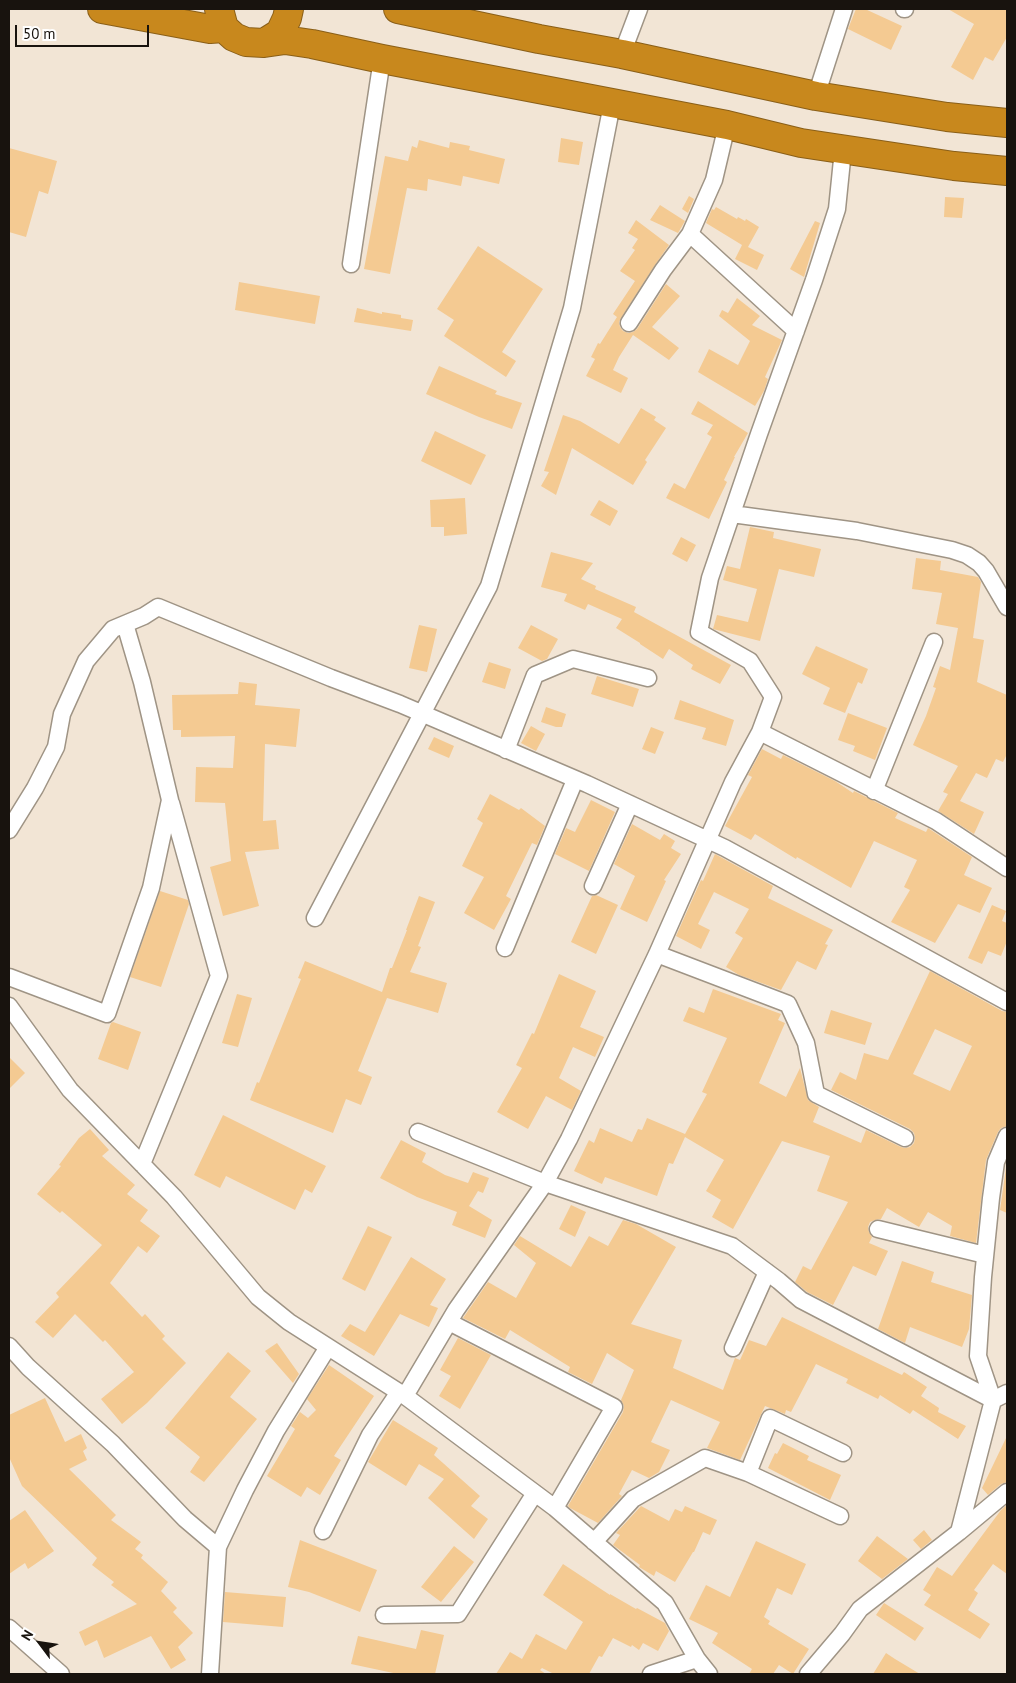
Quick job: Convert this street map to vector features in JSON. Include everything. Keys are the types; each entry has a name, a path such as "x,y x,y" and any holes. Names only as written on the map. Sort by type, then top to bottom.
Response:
{"highway":[{"path":"102,9 210,29 221,18 234,37 246,42 264,43 285,40 312,44 727,126 801,143 954,166 1007,171"},
{"path":"264,43 280,33 287,18 288,9"},
{"path":"398,9 539,39 622,54 816,96 947,117 1007,123"}],"street":[{"path":"622,54 639,9"},
{"path":"816,96 844,9"},
{"path":"351,264 382,59"},
{"path":"315,918 489,586 572,308 612,104"},
{"path":"629,323 690,234 714,180 727,126"},
{"path":"324,1532 370,1435 402,1394 545,1183 569,1139 657,954 733,782 760,732 773,697 750,661 699,632 710,578 837,209 843,150"},
{"path":"690,234 796,330"},
{"path":"732,514 857,531 952,550 967,555 979,563 986,571 1007,607"},
{"path":"9,830 35,788 56,747 62,714 86,661 113,629 144,616 158,607 422,714 630,804 725,848 1007,1002"},
{"path":"125,624 142,682 170,800 219,976 142,1164"},
{"path":"874,790 934,642"},
{"path":"506,750 535,675 573,659 648,678"},
{"path":"760,732 936,821 1007,868"},
{"path":"505,948 575,780"},
{"path":"9,977 107,1014 151,888 170,800"},
{"path":"593,886 630,804"},
{"path":"657,954 788,1004 806,1043 816,1094 905,1138"},
{"path":"9,1006 70,1090 174,1197 258,1297 289,1322 402,1394 555,1508 665,1603 697,1659 709,1674"},
{"path":"418,1132 545,1183 732,1246 801,1300 1000,1397"},
{"path":"959,1532 1000,1397 978,1356 991,1198 996,1162 1007,1136"},
{"path":"878,1229 985,1255"},
{"path":"732,1348 767,1272"},
{"path":"449,1322 614,1407 555,1508"},
{"path":"9,1346 28,1367 113,1444 185,1519 218,1547"},
{"path":"210,1674 218,1547 276,1431 328,1347"},
{"path":"748,1473 770,1418 843,1454"},
{"path":"594,1542 633,1500 705,1458 748,1473 840,1516"},
{"path":"808,1674 842,1634 860,1609 1007,1492"},
{"path":"384,1615 458,1614 535,1494"},
{"path":"9,1628 61,1674"},
{"path":"651,1674 697,1659"}],"building":[{"path":"856,9 865,9 902,26 891,50 848,29"},
{"path":"948,9 1007,9 1007,37 993,61 985,57 973,80 951,67 974,24"},
{"path":"561,138 583,142 579,165 558,162"},
{"path":"419,140 449,148 450,142 470,146 469,150 505,159 499,184 463,176 461,186 428,179 427,191 407,188 390,274 364,269 385,156 408,161 412,146 417,148"},
{"path":"9,148 57,161 48,194 39,191 26,237 9,232"},
{"path":"689,196 694,199 688,213 682,209"},
{"path":"945,197 964,198 962,218 944,217"},
{"path":"660,205 685,221 678,233 650,220"},
{"path":"716,207 737,219 738,217 745,221 746,219 759,227 748,247 764,255 757,270 735,259 742,245 706,223 712,209 714,210"},
{"path":"636,220 669,245 621,318 619,322 620,327 628,333 637,329 666,284 680,296 652,327 679,348 669,360 633,335 613,370 628,378 621,393 586,376 595,359 591,357 598,343 600,344 617,317 613,314 635,281 620,271 635,250 632,248 638,239 628,233"},
{"path":"815,221 820,223 804,277 790,269"},
{"path":"478,246 543,289 502,352 516,361 506,377 444,336 454,320 437,309"},
{"path":"239,282 320,296 315,324 235,310"},
{"path":"737,298 760,316 752,325 782,340 765,377 768,379 764,391 755,406 698,372 709,349 738,365 750,341 719,316 722,310 728,313"},
{"path":"357,308 382,314 382,312 401,315 401,318 413,320 411,331 354,322"},
{"path":"439,366 497,391 495,394 522,403 512,429 426,394"},
{"path":"698,401 748,433 734,457 724,480 727,482 709,519 666,498 674,483 685,489 712,437 707,434 713,425 691,414"},
{"path":"641,408 656,417 654,420 666,428 645,460 647,462 633,485 572,448 556,495 541,486 549,472 544,471 563,415 580,421 619,444"},
{"path":"435,431 486,455 471,485 421,461"},
{"path":"465,498 467,534 444,536 444,527 431,527 430,500"},
{"path":"599,500 618,511 610,526 590,515"},
{"path":"750,527 774,532 773,538 821,549 814,577 779,569 760,641 713,629 717,615 748,622 757,589 723,580 727,566 740,569"},
{"path":"681,537 696,545 687,562 672,554"},
{"path":"551,552 593,563 581,579 596,586 595,589 636,607 634,612 731,665 720,684 691,669 693,665 669,649 663,659 640,644 616,628 622,619 588,604 585,610 564,601 567,594 541,587"},
{"path":"916,558 941,561 940,570 978,577 981,582 973,638 984,640 977,682 1007,695 1007,754 1003,762 996,759 987,778 976,773 960,801 984,812 974,834 938,811 948,794 943,792 958,766 913,745 936,688 933,687 940,666 950,670 958,628 936,624 942,593 912,589"},
{"path":"419,625 437,629 427,672 409,668"},
{"path":"531,625 558,639 547,659 542,661 518,648"},
{"path":"816,646 868,669 862,684 858,682 845,713 823,704 830,688 802,674"},
{"path":"489,662 511,669 505,689 482,682"},
{"path":"597,676 639,689 633,707 591,694"},
{"path":"239,682 257,684 255,705 300,709 296,747 265,744 263,821 276,820 279,849 245,852 259,906 223,916 210,867 231,861 225,803 195,802 196,767 233,768 235,736 181,737 181,730 173,730 172,695 238,694"},
{"path":"680,700 734,720 726,746 702,739 706,728 674,719"},
{"path":"546,707 566,714 562,727 541,722"},
{"path":"848,713 887,728 875,760 853,751 855,746 838,740"},
{"path":"531,726 545,734 536,751 521,743"},
{"path":"651,727 664,732 655,754 642,749"},
{"path":"434,737 454,746 449,758 428,749"},
{"path":"762,749 781,759 783,755 835,781 853,793 854,791 898,813 895,818 926,832 928,828 972,857 964,875 992,888 980,913 958,904 935,943 891,922 910,890 904,887 917,860 874,841 851,888 797,857 796,859 755,834 751,840 725,826 752,777 748,775"},
{"path":"490,794 519,810 521,808 545,826 537,845 532,843 506,896 511,899 494,930 464,913 484,877 462,866 483,823 477,819"},
{"path":"591,800 615,812 589,871 555,854 566,828 575,832"},
{"path":"632,824 660,840 664,834 675,841 671,848 681,854 664,880 666,881 647,922 620,909 635,876 614,864"},
{"path":"715,854 773,886 768,898 833,930 825,944 828,945 816,970 797,961 781,990 739,975 726,967 743,938 735,933 749,909 714,892 698,924 710,930 701,949 676,936"},
{"path":"160,891 188,900 189,904 161,987 130,977"},
{"path":"596,895 618,905 596,954 571,942 592,896"},
{"path":"419,896 435,902 418,946 421,947 410,972 447,983 438,1013 387,998 358,1071 372,1077 361,1105 346,1099 333,1133 250,1100 257,1082 259,1083 301,979 298,978 305,961 382,992"},
{"path":"992,905 1006,911 1002,921 1007,923 1007,941 1001,956 988,951 982,964 968,958"},
{"path":"930,971 1007,1012 1007,1126 1001,1128 998,1132 986,1160 976,1243 950,1236 952,1226 928,1212 919,1227 887,1208 881,1219 870,1222 868,1227 872,1237 869,1243 888,1251 876,1276 853,1266 833,1305 807,1292 795,1282 803,1266 811,1270 848,1202 817,1191 830,1156 782,1141 733,1229 712,1217 721,1200 706,1191 724,1160 685,1137 673,1164 669,1163 657,1196 605,1177 602,1184 574,1171 589,1140 594,1143 600,1128 632,1142 638,1129 642,1130 647,1118 685,1134 707,1094 702,1092 727,1038 683,1021 689,1007 704,1013 713,989 781,1014 778,1020 785,1023 759,1083 786,1097 800,1068 808,1100 819,1107 813,1122 861,1143 866,1130 901,1147 910,1147 914,1143 915,1138 914,1133 910,1129 831,1090 840,1072 856,1080 864,1053 888,1060","holes":["935,1029 972,1046 950,1091 913,1074"]},
{"path":"559,974 596,991 580,1027 604,1037 595,1057 573,1047 559,1078 581,1091 572,1110 546,1096 528,1129 497,1112 522,1068 516,1065 532,1033 534,1034"},
{"path":"237,994 252,998 238,1047 222,1043"},
{"path":"831,1010 872,1023 865,1045 824,1033"},
{"path":"113,1022 141,1032 128,1070 98,1059"},
{"path":"9,1057 25,1073 9,1089"},
{"path":"223,1115 326,1166 312,1193 305,1189 295,1210 226,1176 220,1188 194,1175"},
{"path":"90,1129 109,1150 102,1156 135,1185 127,1194 148,1210 140,1221 160,1236 147,1253 138,1246 110,1283 142,1317 145,1314 165,1336 162,1339 186,1363 147,1403 122,1424 101,1399 134,1372 105,1340 103,1342 75,1314 53,1338 35,1322 59,1297 56,1293 102,1245 62,1211 60,1213 37,1194 61,1166 59,1165 79,1138"},
{"path":"401,1140 426,1153 422,1162 445,1175 468,1183 473,1172 489,1178 483,1193 478,1191 469,1206 492,1220 485,1238 452,1225 457,1212 417,1197 380,1178"},
{"path":"1007,1161 1007,1213 1000,1210"},
{"path":"571,1205 586,1212 575,1237 559,1229"},
{"path":"623,1220 636,1224 676,1247 631,1324 682,1340 673,1368 723,1390 735,1358 740,1360 749,1340 766,1346 782,1317 902,1375 904,1372 927,1387 921,1396 939,1408 938,1412 966,1426 958,1439 913,1410 910,1414 880,1395 878,1399 846,1383 848,1379 816,1364 791,1412 786,1410 785,1414 765,1406 740,1460 707,1448 720,1422 671,1400 651,1442 670,1450 659,1472 649,1478 632,1470 619,1494 622,1496 598,1523 570,1508 568,1506 623,1412 624,1406 621,1400 634,1370 607,1353 592,1384 568,1372 570,1367 510,1330 505,1339 463,1318 488,1282 516,1298 536,1263 514,1245 520,1236 571,1267 589,1236 608,1246"},
{"path":"368,1226 392,1237 365,1291 342,1279"},
{"path":"411,1257 446,1279 430,1305 438,1308 429,1327 400,1314 374,1356 341,1336 350,1324 365,1332"},
{"path":"902,1261 934,1272 931,1282 972,1295 969,1329 962,1347 910,1327 905,1343 878,1329"},
{"path":"458,1338 491,1355 460,1409 439,1396 451,1376 440,1370"},
{"path":"277,1343 299,1374 293,1383 265,1351"},
{"path":"228,1352 251,1371 230,1397 257,1419 204,1482 190,1472 200,1457 165,1428"},
{"path":"329,1365 374,1396 334,1456 341,1460 320,1495 307,1487 301,1497 267,1476 295,1429 291,1426 300,1412 308,1418 316,1410 307,1399"},
{"path":"45,1398 65,1442 81,1434 87,1448 83,1451 87,1460 69,1469 116,1515 111,1520 141,1542 135,1549 143,1555 141,1558 168,1582 161,1591 177,1608 173,1612 193,1633 178,1647 186,1660 171,1669 151,1636 104,1658 97,1640 85,1646 79,1632 137,1604 111,1585 114,1582 92,1565 97,1558 22,1486 9,1457 9,1415"},
{"path":"393,1420 438,1448 434,1455 480,1496 471,1506 488,1519 474,1539 428,1498 444,1479 419,1464 406,1486 368,1462"},
{"path":"1007,1436 1007,1482 1001,1484 988,1495 982,1488"},
{"path":"783,1443 809,1456 807,1460 841,1475 830,1500 768,1468 775,1453 777,1454"},
{"path":"1007,1505 1007,1574 993,1564 974,1590 978,1593 968,1610 990,1624 980,1639 924,1605 931,1595 923,1590 937,1567 952,1576 1001,1510"},
{"path":"641,1506 669,1521 675,1509 682,1512 685,1506 717,1520 710,1535 703,1532 694,1552 675,1582 656,1571 654,1576 639,1567 640,1565 613,1545 620,1535 616,1533"},
{"path":"25,1510 54,1551 28,1569 25,1563 9,1574 9,1521"},
{"path":"924,1530 932,1540 921,1549 913,1540"},
{"path":"877,1536 908,1559 882,1579 858,1561"},
{"path":"300,1540 377,1570 360,1612 309,1592 288,1587"},
{"path":"756,1541 806,1564 792,1595 777,1588 764,1617 770,1621 768,1624 809,1649 793,1674 779,1665 773,1674 749,1674 752,1669 712,1643 718,1633 689,1619 706,1585 730,1597"},
{"path":"454,1546 474,1562 441,1602 421,1587"},
{"path":"563,1564 610,1595 665,1623 669,1631 658,1651 643,1643 639,1650 632,1645 631,1647 613,1638 602,1657 599,1656 589,1674 554,1674 542,1668 540,1670 546,1674 496,1674 510,1652 522,1659 536,1634 566,1650 583,1622 543,1595"},
{"path":"225,1592 286,1597 283,1627 223,1622"},
{"path":"884,1603 924,1628 915,1641 876,1615"},
{"path":"421,1630 444,1635 435,1674 398,1674 351,1664 358,1636 416,1649"},
{"path":"886,1653 895,1659 920,1674 873,1674"}]}
